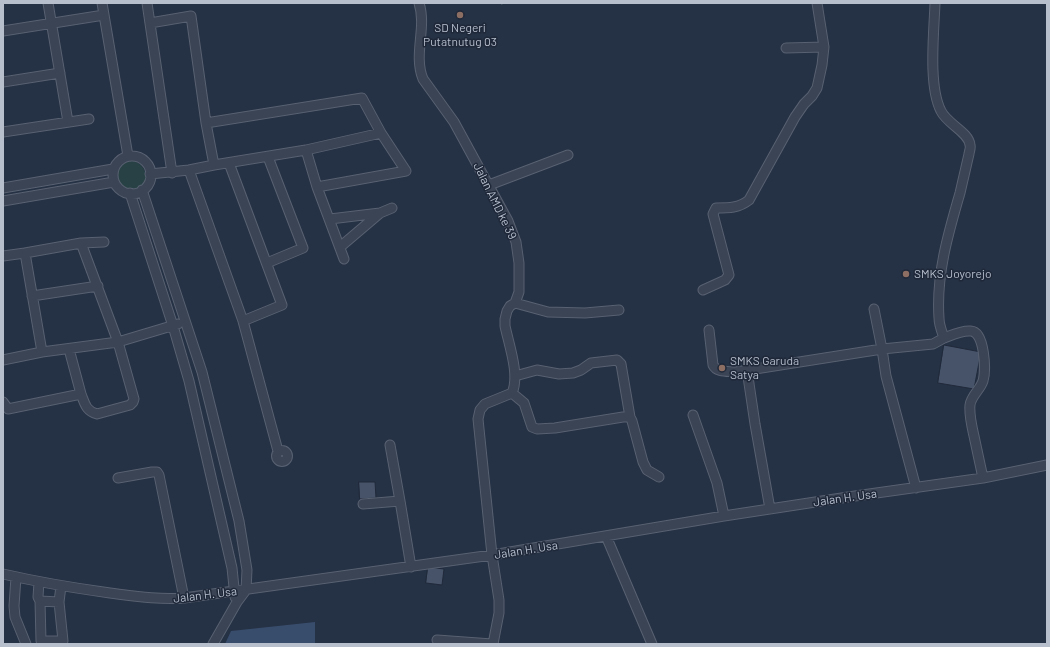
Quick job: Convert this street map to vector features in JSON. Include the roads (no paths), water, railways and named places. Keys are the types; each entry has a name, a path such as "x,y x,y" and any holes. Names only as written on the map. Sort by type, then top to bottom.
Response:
{"street":[{"path":"48,3 68,122"},
{"path":"102,3 128,156"},
{"path":"147,3 172,173"},
{"name":"Jalan AMD ke 39","path":"419,3 422,23 419,61 423,79 454,122 508,221 516,242 519,264 519,292 515,303 510,306 507,311 505,320 515,376 515,386 512,393"},
{"path":"703,290 725,280 729,275 713,214 714,210 716,208 736,207 749,200 795,117 817,88 824,47 817,3"},
{"path":"935,3 933,72 938,103 942,113 966,136 970,145 964,178 946,245 939,282 939,319 944,338"},
{"path":"3,30 104,15"},
{"path":"150,23 191,16 206,123 214,164"},
{"path":"786,48 824,47"},
{"path":"3,82 60,73"},
{"path":"206,123 362,98 380,133 406,171 317,187"},
{"path":"3,132 89,119"},
{"path":"150,174 172,173 214,164 268,157 380,133"},
{"path":"306,150 317,187 344,259"},
{"path":"489,185 568,155"},
{"path":"128,156 139,157 147,164 150,174 148,183 142,190 136,193 120,190 114,182 113,169 119,160 128,156"},
{"path":"267,263 303,248 268,157"},
{"path":"229,163 282,305 243,321"},
{"path":"3,188 113,169"},
{"path":"189,170 243,321 278,451 283,450 288,456 283,462 269,464"},
{"path":"3,201 114,182"},
{"path":"142,190 202,372 238,521 247,570 246,590 237,602 213,644"},
{"path":"130,193 173,326 189,381 232,568 234,591 237,602"},
{"path":"330,219 380,213 392,208"},
{"path":"340,247 380,213"},
{"path":"3,256 81,243 104,242"},
{"path":"70,349 86,408 91,413 97,414 130,405 133,402 134,399 118,342 81,243"},
{"path":"25,253 42,352"},
{"path":"32,296 98,286"},
{"path":"515,303 548,312 585,313 619,310"},
{"path":"874,309 886,376 916,488"},
{"path":"3,360 42,352 118,342 185,323"},
{"path":"709,330 713,365 719,370 736,372 882,350 933,344 957,333 971,331 975,333 981,342 984,360 984,379 970,405 982,478"},
{"path":"515,376 537,370 559,374 573,373 581,370 591,363 617,360 621,364 630,417 642,462 647,470 659,477"},
{"path":"747,370 770,509"},
{"path":"437,640 493,644 499,612 499,600 492,555 478,419 480,410 485,404 512,393 524,403 532,427 537,429 555,428 623,416 630,417"},
{"path":"3,402 8,409 82,394"},
{"path":"693,415 717,483 724,516"},
{"path":"390,445 412,567"},
{"name":"Jalan H. Usa","path":"3,574 61,586 147,598 184,598 492,555 724,516 982,478 1047,465"},
{"path":"118,478 152,472 157,472 159,475 184,598"},
{"path":"363,504 400,501"},
{"path":"606,536 652,644"},
{"path":"16,577 14,606 15,617 26,644"},
{"path":"39,582 38,597 40,601 41,641 63,642 59,602 61,586"},
{"path":"40,601 59,602"}],"water":[{"path":"315,622 315,644 225,644 231,631"}],"place":[{"name":"SD Negeri Putatnutug 03","path":"460,15"},
{"name":"SMKS Joyorejo","path":"906,274"},
{"name":"SMKS Garuda Satya","path":"722,368"}]}
